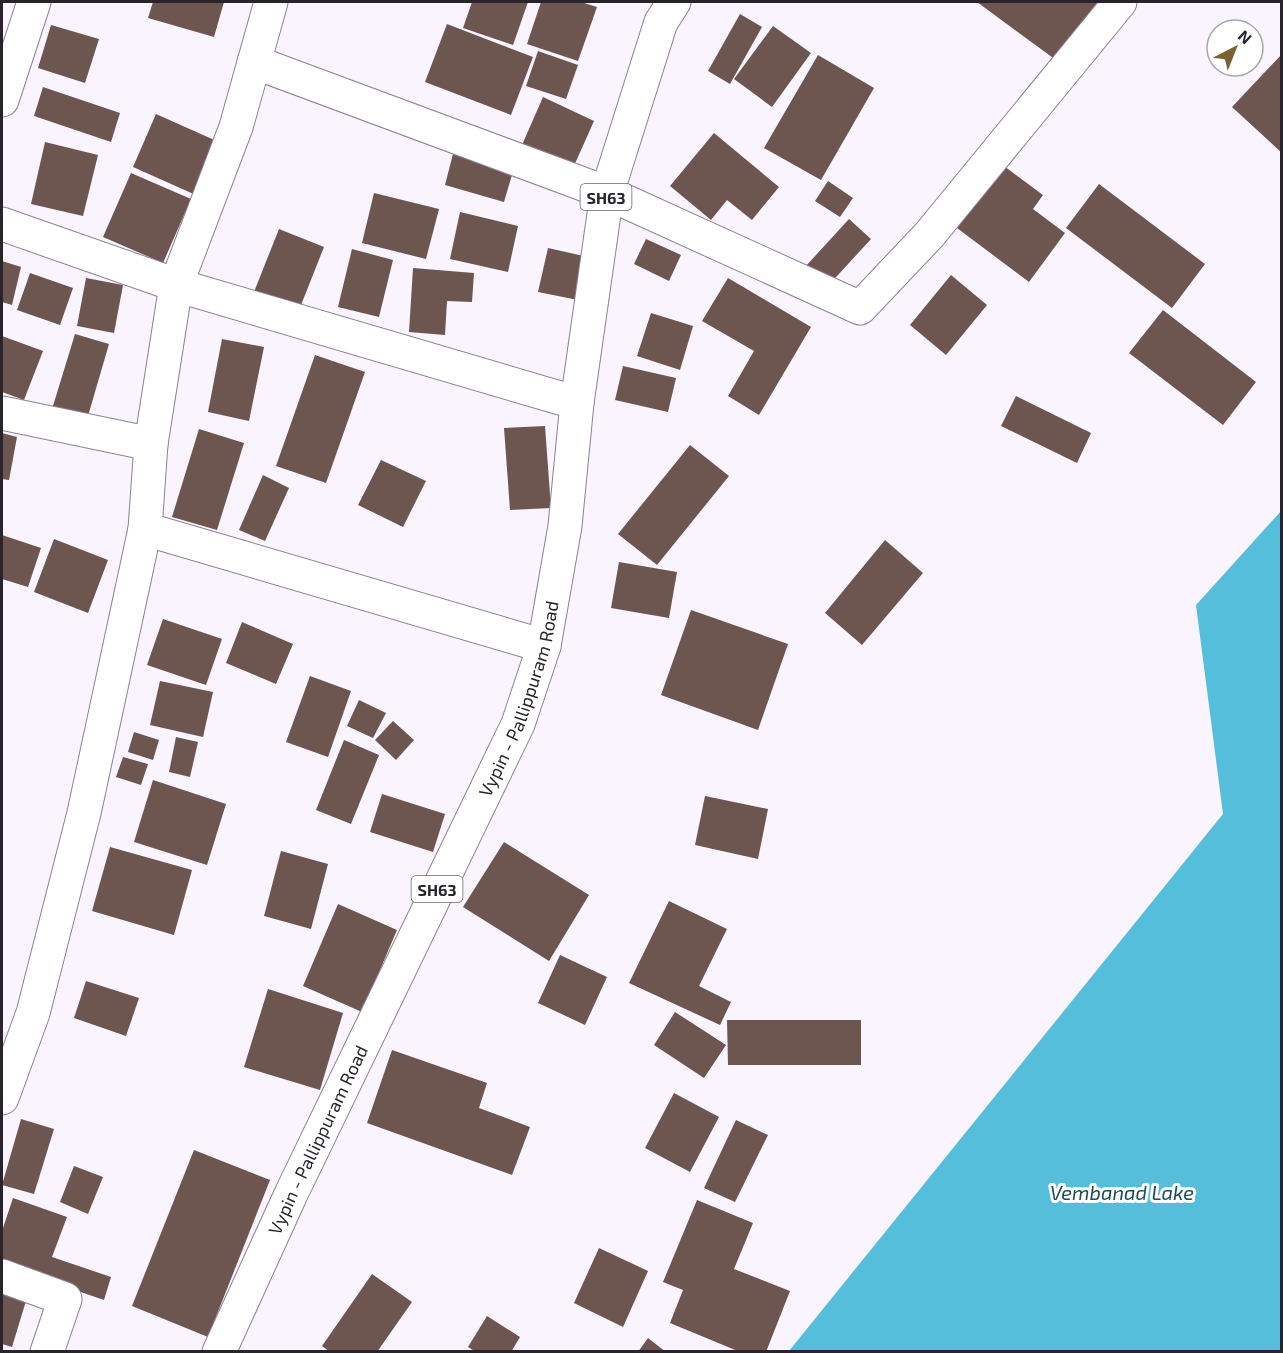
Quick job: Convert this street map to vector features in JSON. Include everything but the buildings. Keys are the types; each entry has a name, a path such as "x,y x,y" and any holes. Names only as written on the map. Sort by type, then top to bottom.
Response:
{"street":[{"path":"2,100 34,2"},
{"path":"2,1098 33,1012 84,813 145,529 151,444 176,285 236,127 271,2"},
{"name":"Vypin - Pallippuram Road","path":"219,1352 291,1194 518,724 544,646 565,526 577,403 607,194 661,22 674,2"},
{"path":"254,62 607,194 860,308 930,234 1120,2"},
{"path":"2,224 176,285 577,403"},
{"path":"2,413 151,444"},
{"path":"145,529 544,646"},
{"path":"2,1276 65,1299 46,1352"}],"water":[{"name":"Vembanad Lake","path":"1281,511 1281,1351 789,1351 1223,814 1196,605"}]}
